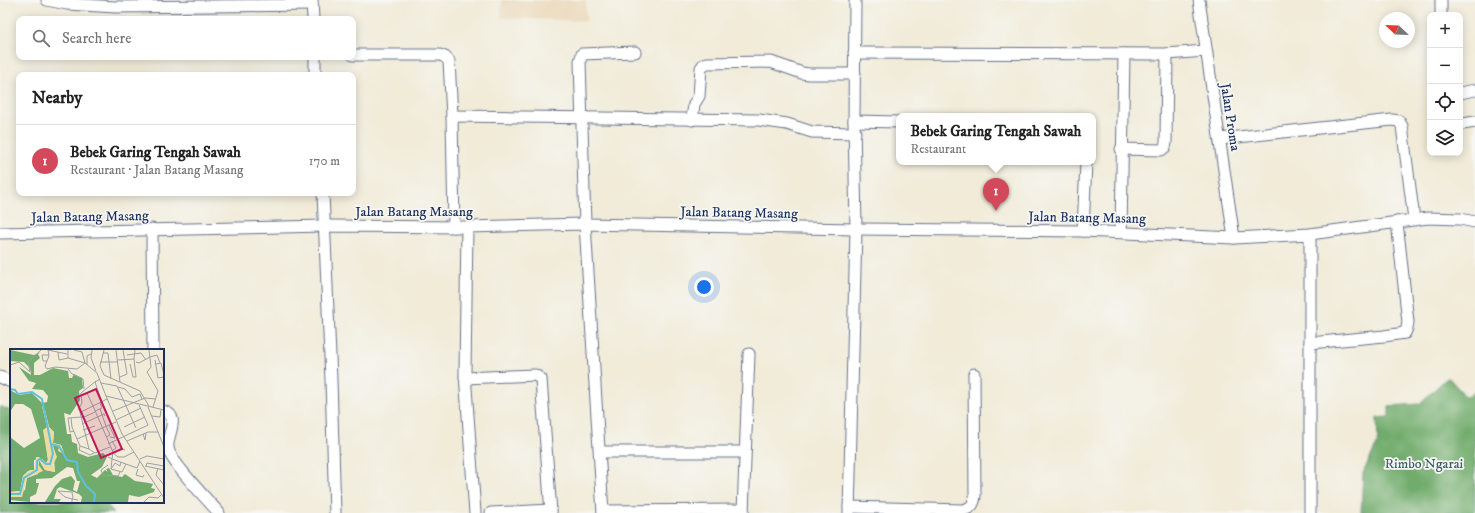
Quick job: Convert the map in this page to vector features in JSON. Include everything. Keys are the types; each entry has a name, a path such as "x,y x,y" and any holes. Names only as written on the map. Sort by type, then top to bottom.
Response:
{"street":[{"path":"47,0 67,4 312,2 313,16"},
{"path":"855,0 854,121 856,229 849,510 963,510 975,503 974,374"},
{"name":"Jalan Proma","path":"1199,0 1234,238"},
{"path":"1441,0 1441,12"},
{"path":"854,53 1167,54 1206,51"},
{"path":"635,52 582,54 580,61 585,224 603,512 743,512 749,354"},
{"path":"1121,232 1121,149 1124,54"},
{"path":"1121,149 1160,150 1165,147 1167,54"},
{"path":"356,55 432,55 445,57 449,61 452,116 454,227"},
{"path":"314,60 315,72"},
{"path":"692,120 694,104 698,96 702,68 707,62 771,62 809,74 855,74"},
{"path":"1463,92 1475,90"},
{"path":"452,116 582,119 759,120 787,124 812,132 855,133"},
{"path":"1220,139 1392,120 1399,121 1402,126 1414,219"},
{"path":"854,121 896,122"},
{"path":"1463,124 1475,122"},
{"path":"1083,231 1086,165"},
{"path":"323,196 332,380 335,513"},
{"name":"Jalan Batang Masang","path":"0,233 325,226 467,227 585,224 1083,231 1234,238 1310,234 1414,219 1444,218 1475,222"},
{"path":"1310,343 1405,333 1408,328 1408,322 1397,222"},
{"path":"467,227 465,378 475,513"},
{"path":"152,229 153,349"},
{"path":"1310,234 1310,513"},
{"path":"465,378 535,375 541,379 551,512 491,513"},
{"path":"0,377 10,382"},
{"path":"164,411 170,414 173,422 168,443 170,454 192,482 220,513"},
{"path":"600,452 745,452"}],"shaded area":[{"path":"502,0 586,0 586,21 501,18"}],"green space":[{"name":"Rimbo Ngarai","path":"1448,377 1466,397 1475,391 1475,513 1361,513 1363,473 1378,442 1377,418 1389,417 1389,406 1419,404"},
{"path":"0,406 10,411 10,503 106,503 114,513 0,513"}],"place":[{"name":"Bebek Garing Tengah Sawah","path":"996,211"}]}
